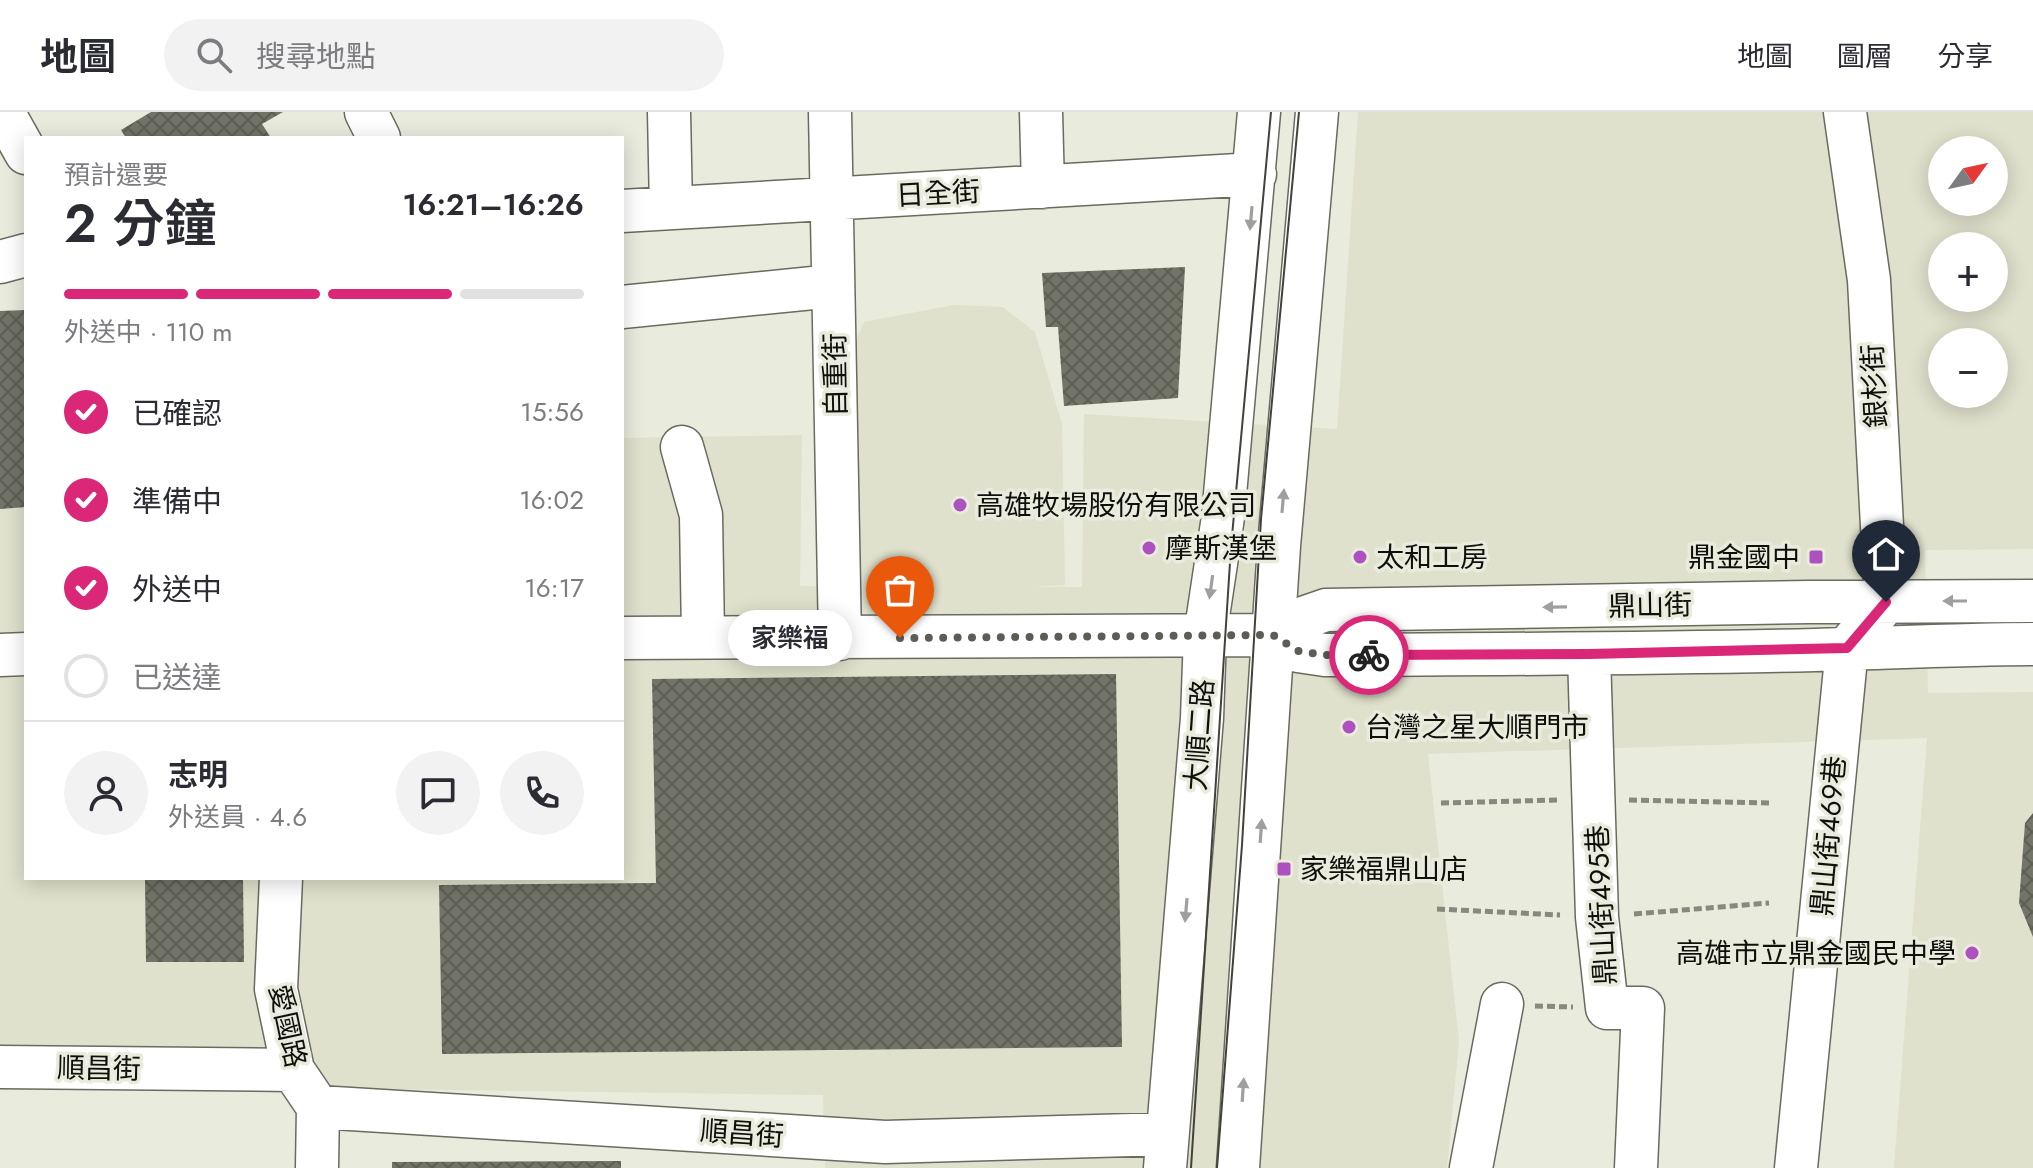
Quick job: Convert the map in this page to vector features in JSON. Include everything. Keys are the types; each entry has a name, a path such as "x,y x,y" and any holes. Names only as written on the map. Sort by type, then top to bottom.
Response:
{"street":[{"path":"3,112 24,149"},
{"path":"366,112 378,136"},
{"path":"669,112 671,208"},
{"name":"自重街","path":"830,112 840,639"},
{"path":"1041,112 1043,187"},
{"name":"大順二路","path":"1166,1151 1202,718 1205,636 1223,517 1259,112"},
{"path":"1238,1168 1273,635 1317,112"},
{"name":"銀杉街","path":"1845,112 1869,280 1886,602"},
{"name":"日全街","path":"624,211 1255,174"},
{"path":"0,262 24,256"},
{"path":"624,307 833,286"},
{"path":"682,447 701,515 703,636"},
{"name":"鼎山街","path":"624,629 703,636 840,639 1273,635 1300,619 1326,610 2033,601"},
{"path":"1847,648 1886,602"},
{"name":"鼎山街","path":"1273,635 1298,651 1325,655 1589,654 2033,644"},
{"name":"鼎山街469巷","path":"1796,1168 1847,648"},
{"path":"0,655 24,654"},
{"name":"鼎山街495巷","path":"1589,654 1597,917 1607,1008 1643,1008 1636,1168"},
{"name":"愛國路","path":"281,880 276,989 293,1070 318,1107"},
{"path":"1471,1168 1502,1004"},
{"name":"順昌街","path":"0,1067 293,1070"},
{"path":"317,1168 318,1107"},
{"name":"順昌街","path":"318,1107 885,1142 1166,1151"}],"path":[{"path":"1441,803 1595,799 1772,803"},
{"path":"1437,909 1597,917 1769,903"},
{"path":"1502,1004 1607,1008"}],"shaded area":[{"path":"1358,112 2033,112 2033,549 1925,550 1928,693 2033,692 2033,1168 1894,1168 1927,738 1428,754 1459,1041 1447,1168 825,1168 823,1095 0,1084 0,484 24,484 24,880 624,880 624,438 802,435 800,586 858,587 854,345 864,322 953,305 1003,307 1035,332 1062,424 1065,585 1033,587 1082,587 1084,414 1337,429"}],"building":[{"path":"151,112 283,112 262,124 270,136 125,136 121,130"},
{"path":"1185,267 1178,398 1064,406 1058,327 1046,327 1042,273"},
{"path":"24,310 24,507 0,509 0,311"},
{"path":"1116,674 1122,1047 442,1054 439,885 656,883 652,679"},
{"path":"2033,813 2033,937 2019,903 2025,823"},
{"path":"145,880 243,880 244,962 146,962"},
{"path":"621,1161 621,1168 392,1168 392,1162"}],"tram line":[{"path":"1191,1168 1231,547 1271,112"},
{"path":"1217,1168 1242,845 1261,519 1299,112"}],"way so far":[{"path":"900,638 1273,635 1298,651 1325,655 1369,655"}],"place":[{"name":"高雄牧場股份有限公司","path":"960,505"},
{"name":"摩斯漢堡","path":"1149,548"},
{"name":"太和工房","path":"1360,557"},
{"name":"鼎金國中","path":"1816,557"},
{"name":"家樂福","path":"900,638"},
{"name":"台灣之星大順門市","path":"1349,727"},
{"name":"家樂福鼎山店","path":"1284,869"},
{"name":"高雄市立鼎金國民中學","path":"1972,953"}],"route":[{"path":"1369,655 1847,648 1886,602"}]}
